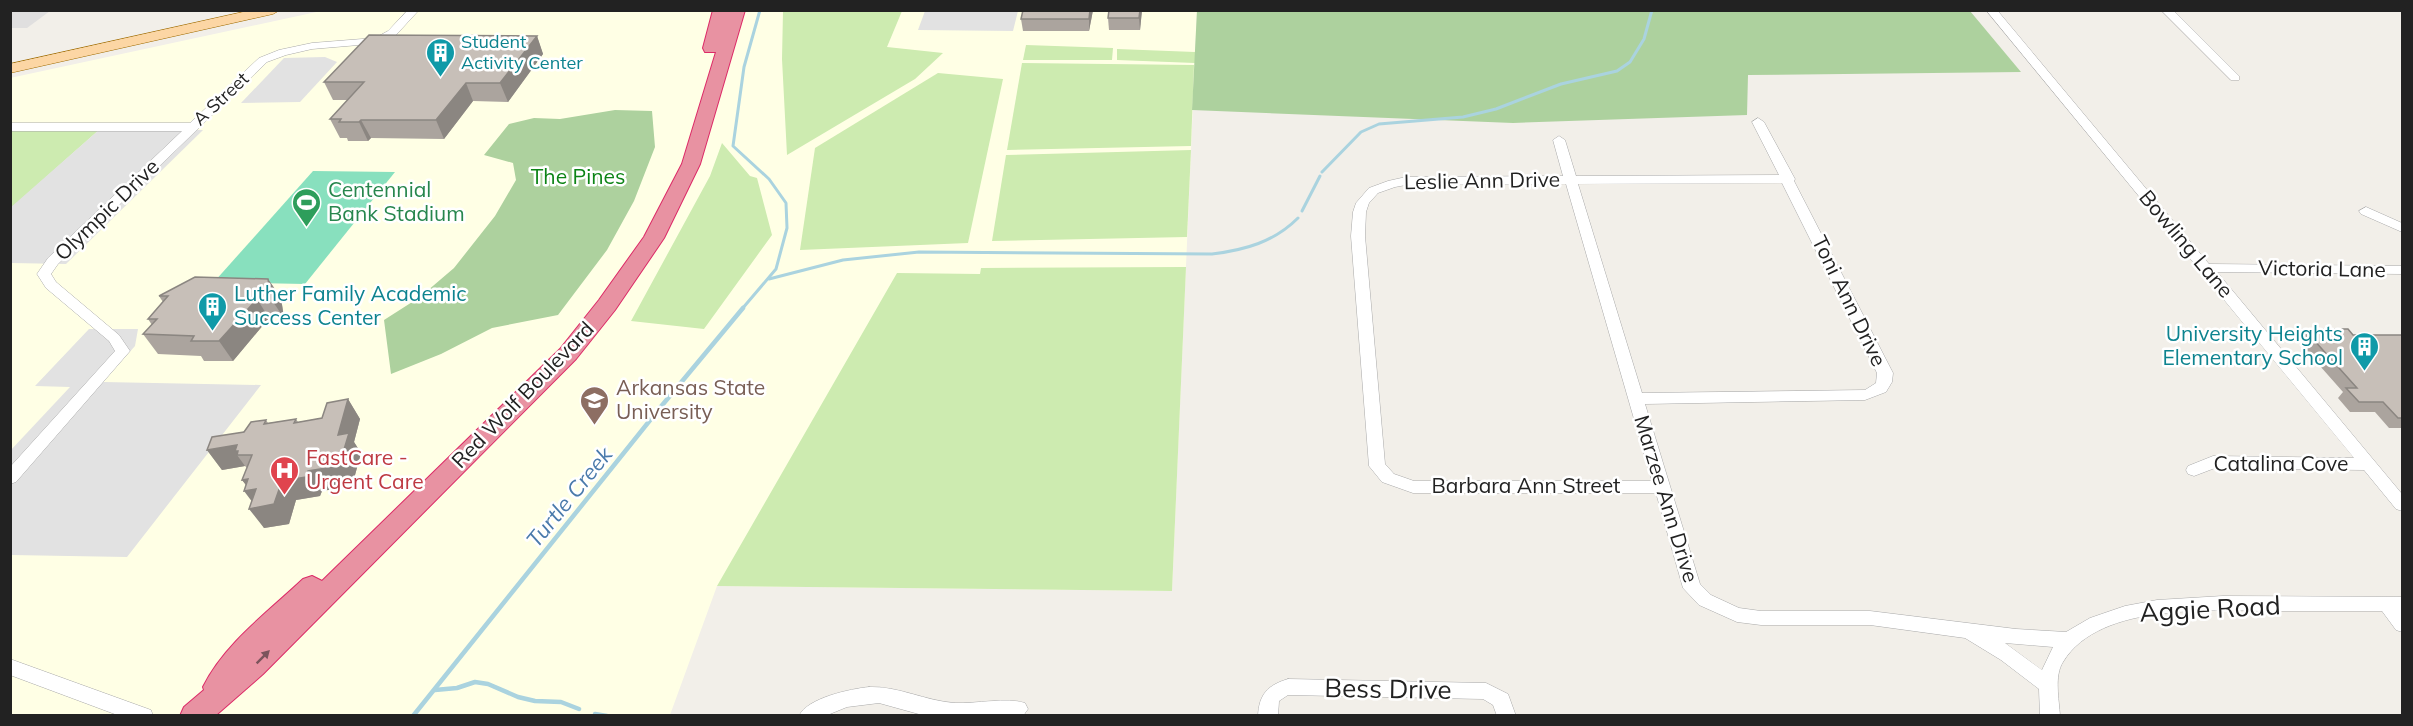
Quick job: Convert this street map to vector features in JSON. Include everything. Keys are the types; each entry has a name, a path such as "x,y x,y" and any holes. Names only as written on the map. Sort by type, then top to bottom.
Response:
{"highway":[{"name":"Red Wolf Boulevard","path":"198,712 235,661 535,370 605,288 643,234 672,179 724,12"}],"main road":[{"path":"10,69 273,10"}],"street":[{"name":"A Street","path":"10,127 194,127 263,60 283,52 312,46 378,41 392,33 414,10"},
{"name":"Bowling Lane","path":"1991,10 2403,505"},
{"path":"2166,10 2235,78"},
{"name":"Toni Ann Drive","path":"1636,399 1865,395 1878,392 1883,387 1885,373 1789,179 1758,122"},
{"name":"Olympic Drive","path":"10,478 123,351 114,338 51,285 44,274 53,261 194,127"},
{"name":"Marzee Ann Drive","path":"1559,140 1689,583 1705,600 1722,610 1737,615 1761,618 1870,618 2016,637 2070,640"},
{"name":"Leslie Ann Drive","path":"1392,480 1377,466 1357,215 1360,204 1366,196 1380,186 1406,181 1789,179"},
{"path":"2366,211 2403,228"},
{"name":"Victoria Lane","path":"2206,268 2403,270"},
{"name":"Catalina Cove","path":"2194,470 2212,462 2369,464"},
{"name":"Barbara Ann Street","path":"1392,480 1413,487 1661,487"},
{"name":"Aggie Road","path":"2050,716 2049,686 2051,670 2056,657 2070,640 2084,630 2111,618 2161,607 2196,604 2395,604"},
{"path":"2395,604 2403,625"},
{"name":"Marzee Ann Drive","path":"1965,630 2008,654 2049,686"},
{"path":"10,667 144,716"},
{"name":"Bess Drive","path":"1268,716 1268,700 1274,691 1288,687 1486,691 1504,708"},
{"path":"808,716 842,701 870,695 890,696 931,708 960,712 981,713 1018,709"}],"shaded area":[{"path":"11,10 50,11 27,28 11,28"},
{"path":"925,10 1018,11 1013,31 918,30"},
{"name":"Arkansas State University","path":"321,11 1197,11 1172,591 717,586 670,715 11,715 10,78"},
{"path":"325,57 337,62 300,102 241,103 284,58"},
{"path":"100,129 203,130 66,264 11,263 10,208"},
{"path":"89,329 138,329 135,346 103,382 261,385 127,557 11,555 10,451 70,387 35,386"}],"green space":[{"path":"1197,10 1970,11 2021,72 1748,75 1747,115 1513,123 1192,110"},
{"path":"783,11 902,11 887,47 943,53 915,79 787,155 782,59"},
{"path":"1026,45 1113,48 1112,60 1023,60"},
{"path":"1117,49 1195,52 1195,63 1117,60"},
{"path":"1022,63 1194,65 1191,146 1007,150"},
{"path":"938,73 1003,79 968,243 800,250 815,148"},
{"name":"The Pines","path":"615,110 652,111 655,147 634,201 607,250 558,315 492,328 441,354 391,374 384,320 420,297 454,268 495,216 516,180 513,163 484,155 509,124 534,118 560,119"},
{"path":"11,129 100,129 11,208"},
{"path":"722,143 750,176 757,178 772,235 704,329 631,321 710,176"},
{"path":"1191,150 1187,237 992,241 1006,155"},
{"name":"Centennial Bank Stadium","path":"313,171 395,172 305,284 214,282"},
{"path":"1186,267 1172,591 717,586 897,273 980,274 981,268"}],"building":[{"path":"1023,10 1090,10 1089,19 1021,19"},
{"path":"1109,10 1140,10 1139,18 1108,18"},
{"path":"369,35 537,36 500,83 466,83 436,120 339,122 341,119 330,119 364,82 324,82"},
{"path":"195,277 268,279 271,299 257,299 219,341 191,341 194,336 143,334 157,319 148,319 168,296 159,296"},
{"name":"University Heights Elementary School","path":"2304,329 2348,329 2353,335 2403,335 2403,418 2398,418 2383,402 2359,402 2346,388 2357,388"},
{"path":"348,399 338,435 349,433 339,466 308,471 306,477 282,481 274,504 249,509 256,489 244,491 248,479 242,480 252,455 237,455 238,451 235,451 237,445 207,450 212,437 244,432 251,422 266,420 264,424 296,419 294,423 322,418 327,403"}],"waterway":[{"name":"Turtle Creek","path":"742,309 776,269 787,228 786,203 769,179 733,146 744,67 760,10"},
{"path":"1322,172 1361,132 1379,124 1463,117 1496,109 1561,84 1617,71 1630,62 1644,39 1652,10"},
{"path":"1302,211 1320,176"},
{"path":"769,279 843,260 919,252 1212,254 1258,244 1279,233 1298,218"},
{"name":"Turtle Creek","path":"413,716 743,308"},
{"path":"435,690 457,688 475,682 488,684 518,697 535,701 561,702 579,709"},
{"path":"595,714 607,716"}],"place":[{"name":"Student Activity Center","path":"440,78"},
{"name":"Centennial Bank Stadium","path":"307,228"},
{"name":"Luther Family Academic Success Center","path":"213,332"},
{"name":"University Heights Elementary School","path":"2364,372"},
{"name":"Arkansas State University","path":"595,426"},
{"name":"FastCare - Urgent Care","path":"285,496"}]}
